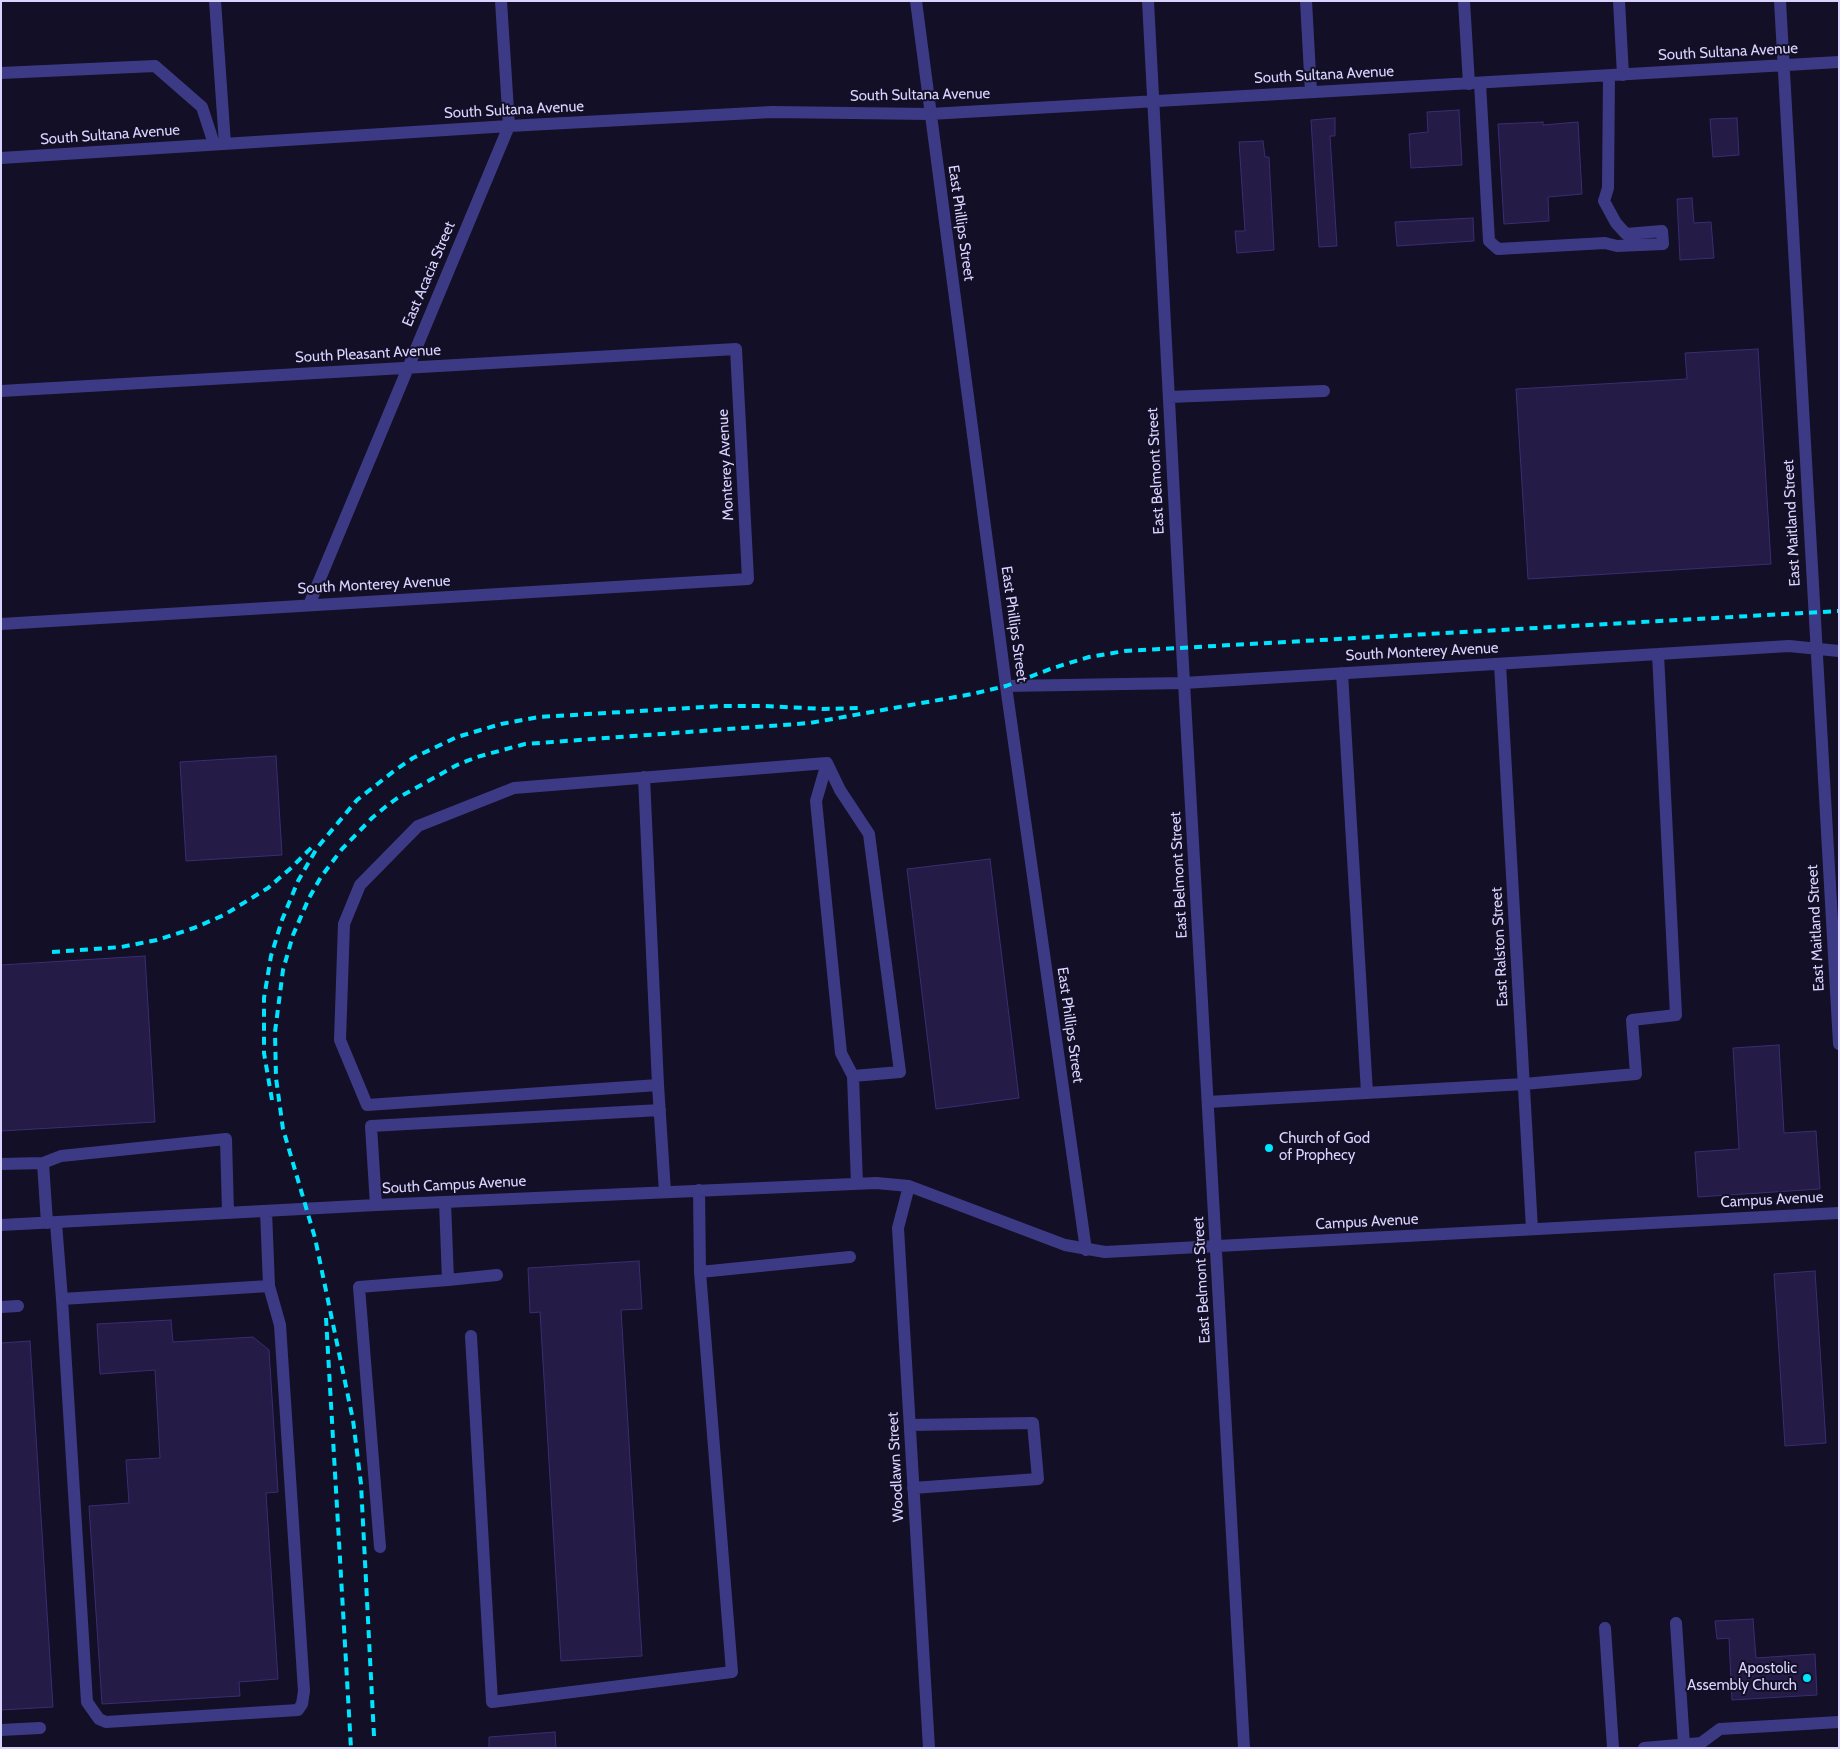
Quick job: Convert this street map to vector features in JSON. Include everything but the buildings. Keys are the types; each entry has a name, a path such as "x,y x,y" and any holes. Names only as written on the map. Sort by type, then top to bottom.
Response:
{"street":[{"path":"215,1 219,144"},
{"name":"East Acacia Street","path":"309,605 509,126 501,1"},
{"name":"East Phillips Street","path":"916,1 1006,686 1086,1250"},
{"name":"East Belmont Street","path":"1148,1 1244,1748"},
{"path":"1306,1 1311,92"},
{"path":"1464,1 1490,241 1498,249 1606,243 1617,246 1663,244 1662,231 1626,234 1616,223 1604,201 1608,188 1609,76"},
{"path":"1619,1 1622,75"},
{"name":"East Maitland Street","path":"1780,1 1815,649 1839,1044"},
{"name":"South Sultana Avenue","path":"1,158 509,126 772,112 930,114 1839,62"},
{"path":"1,73 154,66 202,107 219,144"},
{"name":"South Pleasant Avenue","path":"1,392 736,349"},
{"name":"Monterey Avenue","path":"736,349 748,579"},
{"path":"1169,397 1324,391"},
{"name":"South Monterey Avenue","path":"1,624 748,579"},
{"name":"South Monterey Avenue","path":"1006,686 1184,683 1789,646 1839,651"},
{"path":"1208,1102 1524,1084 1636,1074 1632,1020 1676,1016 1658,654"},
{"name":"East Ralston Street","path":"1500,664 1532,1229"},
{"path":"1342,673 1366,1093"},
{"path":"376,1205 371,1126 367,1105 340,1040 344,924 360,885 418,826 514,788 827,763"},
{"path":"827,763 840,790 869,834 900,1072 853,1076"},
{"path":"827,763 816,801 841,1053 853,1076 857,1184"},
{"path":"644,777 658,1086 665,1192"},
{"path":"367,1105 658,1086"},
{"path":"371,1126 660,1110"},
{"path":"1,1164 43,1163 60,1156 226,1140 228,1213"},
{"path":"43,1163 62,1299 87,1702 98,1719 106,1722 298,1710 302,1704 304,1691 280,1325 269,1286 266,1211"},
{"name":"South Campus Avenue","path":"1,1225 699,1190 857,1184 909,1186"},
{"name":"Campus Avenue","path":"909,1186 1065,1245 1105,1252 1839,1213"},
{"name":"Woodlawn Street","path":"909,1186 898,1228 929,1748"},
{"path":"471,1336 492,1702 732,1672 700,1272 699,1190"},
{"path":"445,1202 448,1280"},
{"path":"700,1272 850,1257"},
{"path":"380,1547 359,1287 497,1275"},
{"path":"62,1299 269,1286"},
{"path":"1,1307 18,1306"},
{"path":"910,1424 1033,1423 1038,1479 914,1488"},
{"path":"1676,1623 1684,1744"},
{"path":"1605,1628 1613,1748"},
{"path":"1644,1748 1684,1744 1705,1746 1720,1729 1839,1722"},
{"path":"1,1730 40,1728"}],"railway":[{"path":"374,1736 361,1484 353,1420 315,1238 283,1129 276,1078 275,1032 283,970 293,935 309,898 321,877 342,849 384,808 396,799 457,765 477,757 525,744 810,723 972,694 1006,686 1089,657 1125,651 1839,611"},
{"path":"272,1100 264,1053 264,998 271,956 282,920 298,881 317,848 357,800 413,758 457,737 501,724 539,717 722,706 824,709 861,708"},
{"path":"52,952 121,947 157,940 194,928 224,915 268,888 312,847"},
{"path":"326,1318 351,1748"}],"place":[{"name":"Church of God of Prophecy","path":"1269,1148"},
{"name":"Apostolic Assembly Church","path":"1807,1678"}]}
